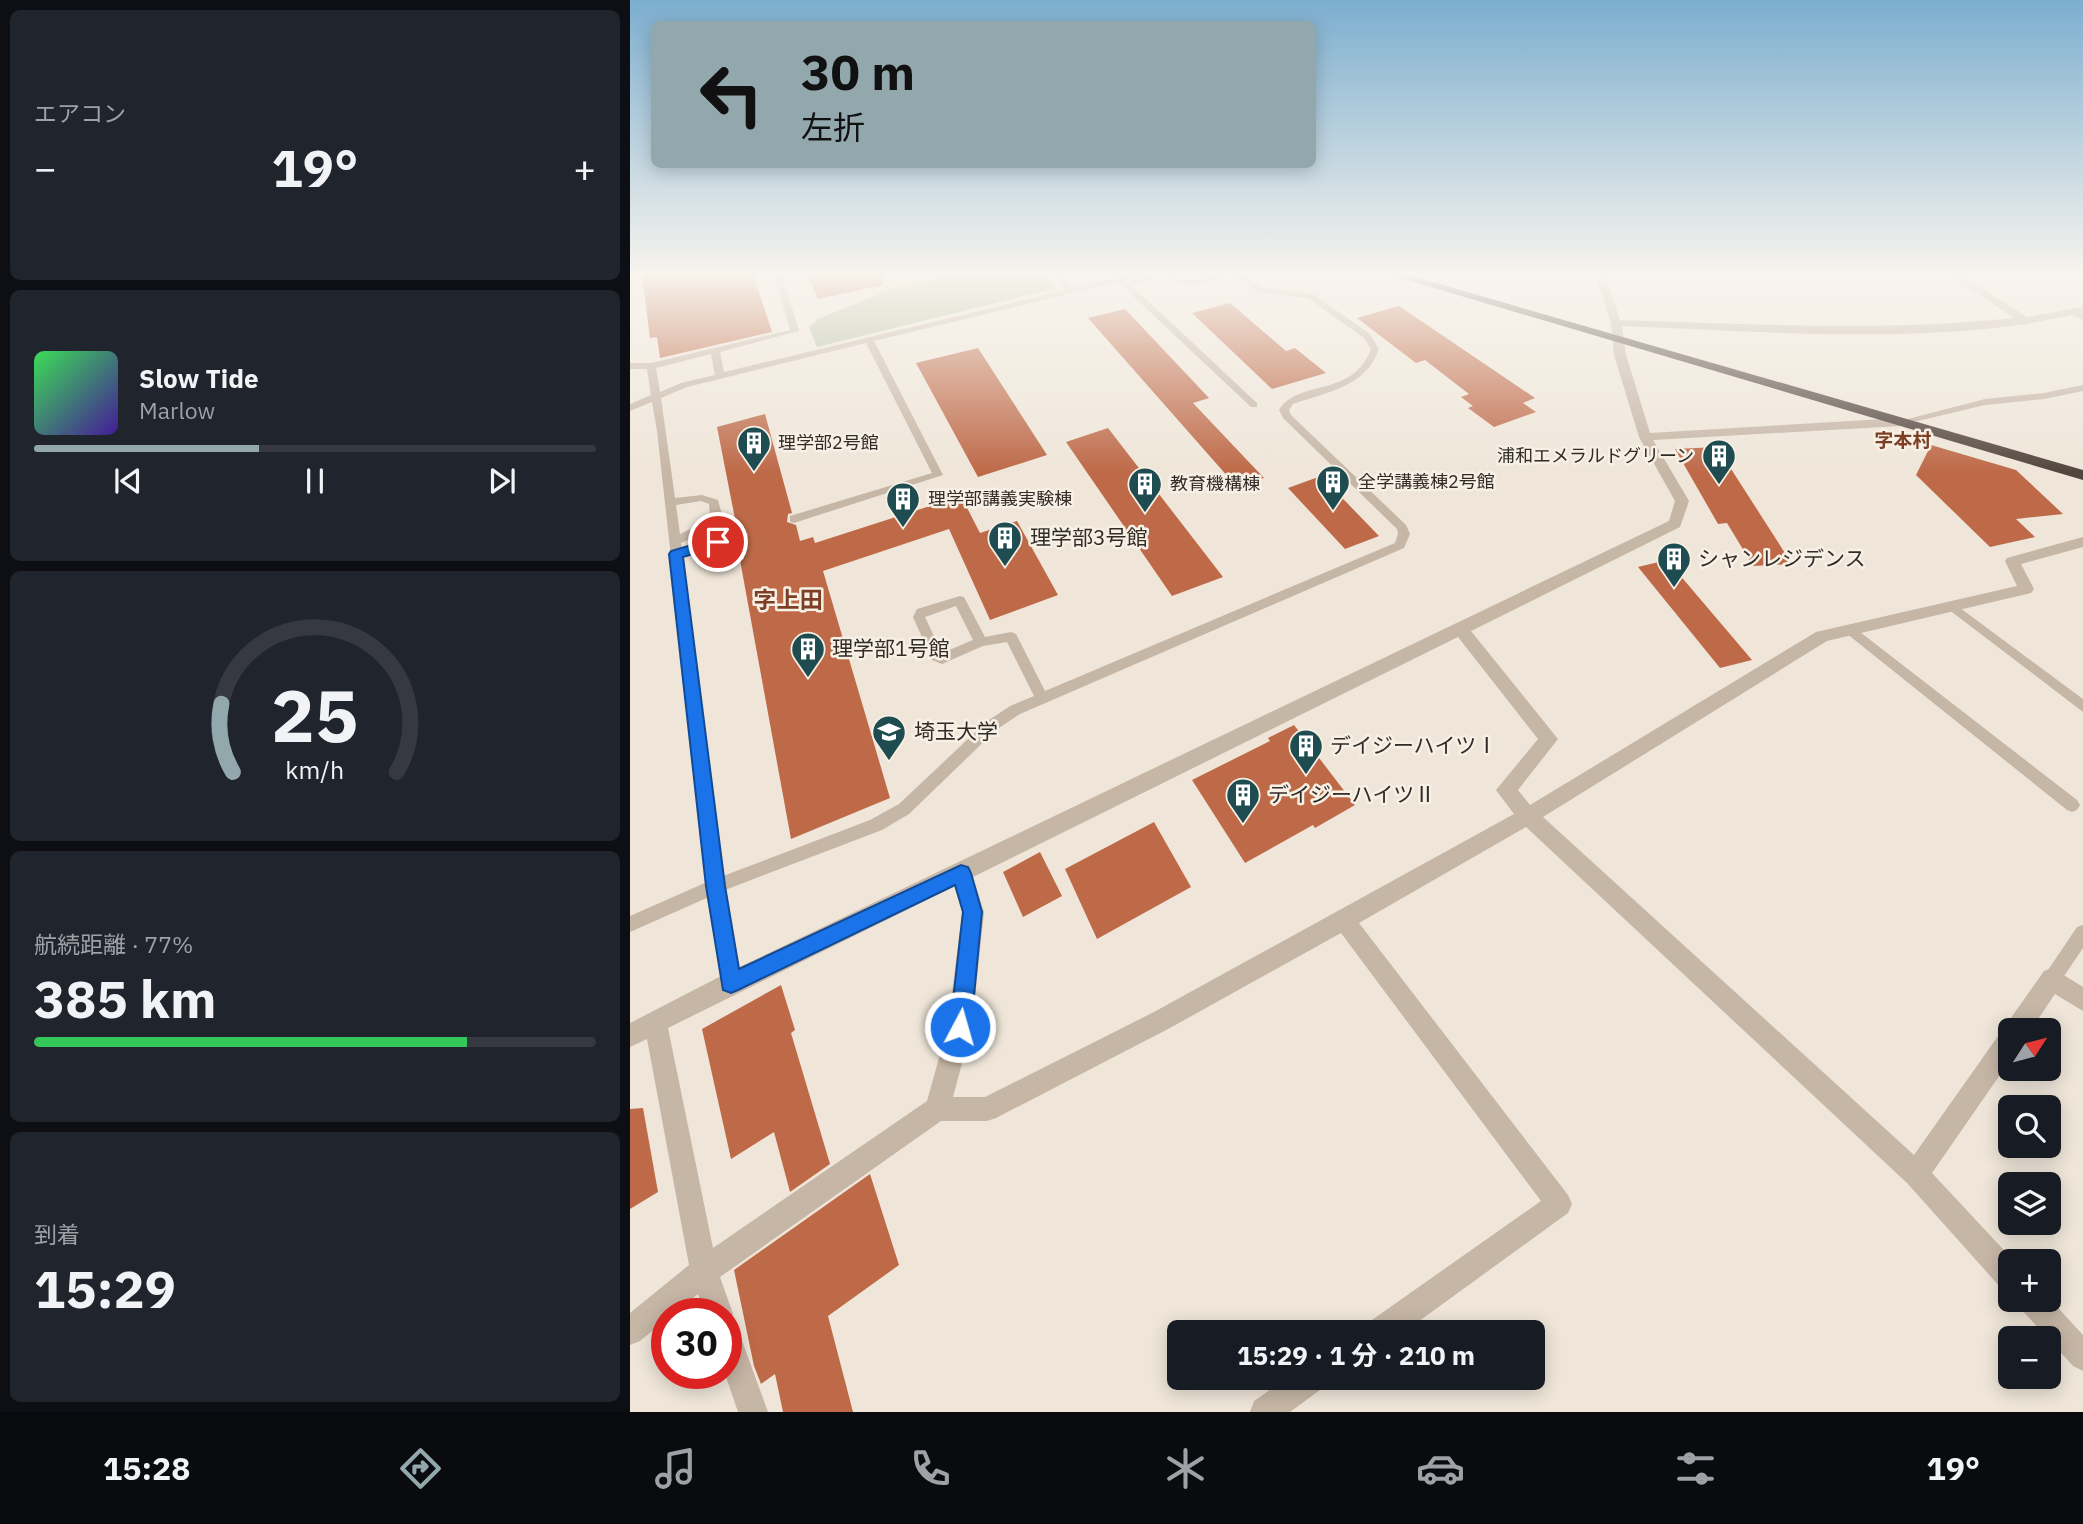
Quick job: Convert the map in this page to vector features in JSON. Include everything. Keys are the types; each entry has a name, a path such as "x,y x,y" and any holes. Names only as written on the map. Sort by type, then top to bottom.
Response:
{"highway":[{"path":"1642,340 1901,422 2083,475"}],"street":[{"path":"630,1035 731,983 1675,524 1682,501 1644,437 1618,340"},
{"path":"1644,437 1901,422"},
{"path":"630,1331 704,1271 937,1110 987,1110 1162,1020 1528,816 1822,636 2026,589 2012,561 2083,542"},
{"path":"1460,628 1549,739 1506,790 1528,816 1916,1174 1998,1264"},
{"path":"937,1110 960,1027 973,912 961,873"},
{"path":"1344,920 1559,1204 1395,1320"},
{"path":"2025,1018 2052,979 2083,1000"},
{"path":"655,1021 704,1271 713,1298"},
{"path":"1916,1174 1998,1057"},
{"path":"2043,1312 2083,1356"},
{"path":"742,1380 753,1412"},
{"path":"1265,1412 1296,1390"}],"lane":[{"path":"630,366 651,366 758,340"},
{"path":"630,408 684,385 869,340 938,475 794,519"},
{"path":"1185,340 1254,405"},
{"path":"630,924 716,886 876,825 904,809 991,726 1015,710 1400,545 1403,540 1402,528 1286,416 1284,410 1289,401 1360,376 1367,369 1375,349 1369,340"},
{"path":"715,350 720,375"},
{"path":"651,366 716,886 731,983"},
{"path":"1901,422 1985,402 2083,388"},
{"path":"670,502 702,498 714,502 716,515 707,526 675,547"},
{"path":"675,547 739,535"},
{"path":"981,642 960,600 921,612 919,617 937,657 942,659 981,642 1011,637 1042,698"},
{"path":"1952,606 2083,707"},
{"path":"1851,629 2072,805"},
{"path":"2052,979 2083,933"}],"green space":[{"path":"814,340 846,340 817,347"}],"building":[{"path":"657,340 738,340 660,358"},
{"path":"1107,340 1154,340 1209,398 1193,403 1264,478 1237,487"},
{"path":"1220,340 1273,340 1286,351 1295,348 1326,373 1272,389"},
{"path":"1386,340 1449,340 1535,398 1523,403 1536,412 1494,427 1468,408 1473,406 1461,397 1469,394 1425,360 1416,363"},
{"path":"978,348 1047,455 978,477 916,363"},
{"path":"765,414 792,513 788,514 787,522 796,525 800,541 813,537 815,543 961,496 980,533 1017,521 1058,595 990,620 949,529 823,571 890,798 791,839 740,560 744,559 740,542 748,534 737,529 717,427"},
{"name":"教育機構棟","path":"1108,428 1223,577 1172,596 1066,442"},
{"path":"1931,445 2016,470 2063,514 2016,519 2035,537 1990,547 1916,475"},
{"name":"浦和エメラルドグリーン","path":"1717,447 1792,564 1753,566 1727,523 1718,524 1675,449"},
{"name":"全学講義棟2号館","path":"1321,476 1379,536 1345,549 1288,488"},
{"path":"1667,560 1752,660 1720,668 1638,567"},
{"path":"1294,725 1355,805 1245,863 1192,780 1270,741 1268,738"},
{"path":"1154,822 1191,887 1097,939 1065,869"},
{"path":"1040,852 1062,896 1023,917 1003,872"},
{"path":"781,985 795,1030 791,1033 830,1164 790,1192 774,1132 731,1159 702,1029"},
{"path":"643,1108 658,1192 630,1209 630,1109"},
{"path":"870,1174 899,1265 828,1316 853,1412 783,1412 775,1374 761,1384 754,1366 742,1298 734,1270"}],"place":[{"name":"理学部2号館","path":"754,473"},
{"name":"浦和エメラルドグリーン","path":"1719,486"},
{"name":"全学講義棟2号館","path":"1333,512"},
{"name":"教育機構棟","path":"1145,514"},
{"name":"理学部講義実験棟","path":"903,529"},
{"name":"理学部3号館","path":"1005,568"},
{"name":"シャンレジデンス","path":"1674,589"},
{"name":"理学部1号館","path":"808,679"},
{"name":"埼玉大学","path":"889,762"},
{"name":"デイジーハイツⅠ","path":"1306,776"},
{"name":"デイジーハイツⅡ","path":"1243,825"}],"district":[{"name":"字本村","path":"1903,440"},
{"name":"字上田","path":"788,600"}],"route":[{"path":"718,542 676,554 716,886 731,983 961,873 973,912 960,1027"}]}
